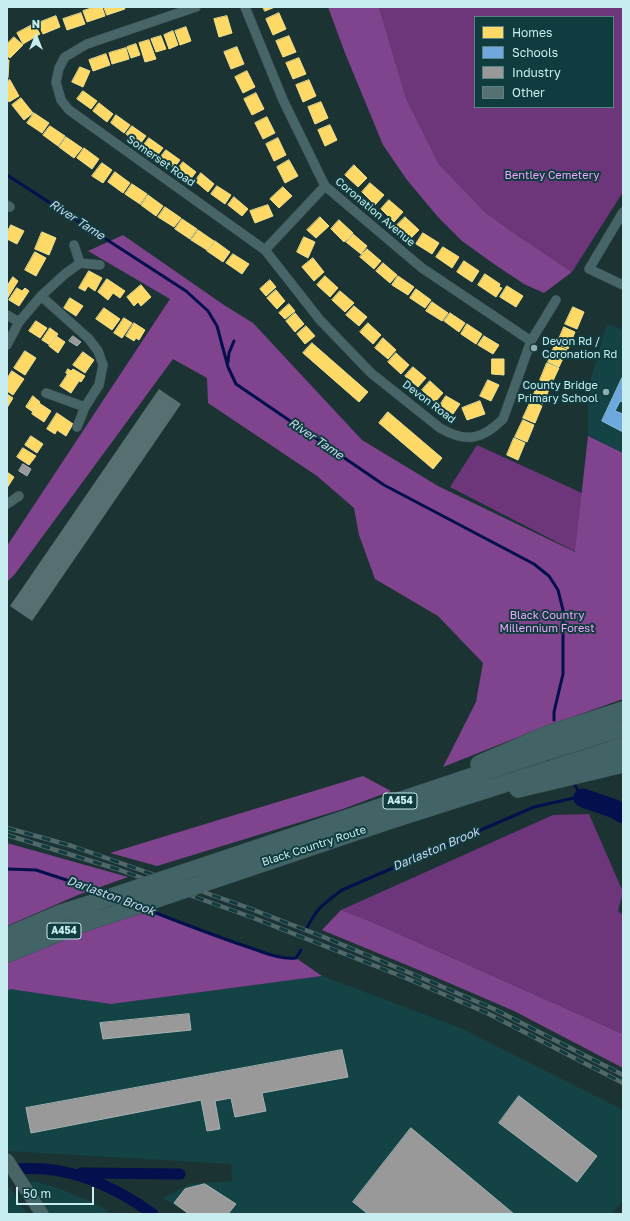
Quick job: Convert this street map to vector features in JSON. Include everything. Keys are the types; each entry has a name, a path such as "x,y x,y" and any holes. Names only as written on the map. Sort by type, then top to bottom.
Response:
{"highway":[{"path":"380,807 548,734 623,710"},
{"name":"Black Country Route","path":"7,936 61,913 623,728"},
{"name":"Black Country Route","path":"7,954 78,925 428,808 623,746"},
{"path":"428,808 541,784 623,764"}],"street":[{"name":"Somerset Road","path":"196,7 87,44 65,58 59,68 56,82 61,100 69,110 265,250"},
{"name":"Coronation Avenue","path":"246,7 283,100 325,186 422,268 531,341"},
{"path":"265,250 325,186"},
{"path":"623,212 589,269 623,285"},
{"path":"74,245 80,264"},
{"name":"Devon Road","path":"265,250 320,320 371,372 440,428 451,434 468,437 483,435 494,428 503,419 531,341 556,300"},
{"path":"7,345 19,322 41,296 64,274 80,264 100,265"},
{"path":"41,296 89,339 98,351 103,365 99,385 85,407 77,427"},
{"path":"7,316 19,322"},
{"path":"46,393 85,407"},
{"path":"7,504 19,496"},
{"path":"7,1160 42,1214"}],"shaded area":[{"name":"County Bridge Primary School","path":"607,324 623,330 623,453 588,436 588,407 591,378"},
{"path":"322,976 463,1029 623,1110 623,1201 611,1214 188,1214 163,1198 190,1184 232,1181 231,1164 8,1151 7,986 111,1004"},
{"path":"34,1181 61,1189 94,1203 113,1214 47,1214 29,1185 29,1183"},
{"path":"7,1183 27,1214 7,1214"}],"green space":[{"path":"328,7 379,7 406,98 439,164 485,212 572,272 544,293 524,284 494,264 462,241 438,217 407,180 383,145 345,53"},
{"name":"Bentley Cemetery","path":"379,7 623,7 623,192 572,272 485,212 439,164 406,98"},
{"name":"Black Country Millennium Forest","path":"123,235 224,305 253,323 362,440 438,486 575,552 588,436 623,453 623,699 536,730 443,767 476,702 483,663 438,616 375,579 359,535 354,508 317,476 208,403 207,378 173,359 15,574 7,582 7,546 170,299 88,251"},
{"path":"477,445 582,493 576,552 450,487"},
{"path":"363,776 391,791 343,809 157,866 110,853"},
{"path":"589,814 623,892 618,911 623,915 623,1034 372,922 341,910 553,815"},
{"path":"7,843 128,877 78,895 7,926"},
{"path":"146,909 209,934 273,956 288,959 296,958 322,976 111,1004 10,989 7,991 7,962 63,938"},
{"path":"341,910 372,922 623,1034 623,1068 514,1011 322,930"}],"building: Homes":[{"path":"95,7 102,7 105,16 87,22 83,11"},
{"path":"104,7 124,7 125,9 107,15"},
{"path":"263,7 275,7 265,11"},
{"path":"81,13 85,24 67,30 63,19"},
{"path":"279,13 286,29 273,35 266,19"},
{"path":"56,16 60,27 43,34 38,23"},
{"path":"227,16 232,33 219,37 214,19"},
{"path":"34,24 40,34 23,44 17,33"},
{"path":"186,27 191,41 180,45 175,31"},
{"path":"173,31 178,45 169,49 164,35"},
{"path":"161,36 166,49 156,52 151,39"},
{"path":"289,36 296,52 283,57 276,41"},
{"path":"14,37 23,45 10,58 7,56 7,44"},
{"path":"149,40 156,59 145,62 139,43"},
{"path":"136,44 140,55 131,58 127,47"},
{"path":"237,47 244,64 231,69 224,52"},
{"path":"126,48 129,59 112,64 109,53"},
{"path":"106,54 110,65 93,71 89,60"},
{"path":"299,58 306,74 293,79 286,63"},
{"path":"7,60 9,60 8,78 7,78"},
{"path":"80,67 90,71 83,87 72,82"},
{"path":"247,71 255,87 243,93 235,77"},
{"path":"10,80 19,96 9,102 7,98 7,81"},
{"path":"309,80 316,96 303,102 296,85"},
{"path":"83,91 97,101 91,109 77,99"},
{"path":"256,93 264,109 252,115 244,99"},
{"path":"21,98 33,113 24,120 12,105"},
{"path":"321,102 328,118 315,124 308,107"},
{"path":"99,103 113,114 107,122 93,111"},
{"path":"34,113 49,123 42,133 27,123"},
{"path":"116,115 130,125 124,133 111,123"},
{"path":"267,117 275,133 263,139 255,123"},
{"path":"330,125 337,140 325,146 318,130"},
{"path":"50,126 65,136 58,146 43,135"},
{"path":"132,126 146,136 140,144 126,134"},
{"path":"66,137 82,148 74,158 59,147"},
{"path":"149,138 163,148 157,156 143,146"},
{"path":"278,138 286,155 274,161 266,144"},
{"path":"84,148 99,159 92,169 77,158"},
{"path":"166,150 180,160 174,168 160,158"},
{"path":"289,160 298,176 285,183 277,167"},
{"path":"183,162 196,172 190,180 177,170"},
{"path":"102,163 112,170 103,183 92,176"},
{"path":"354,165 367,178 358,187 345,175"},
{"path":"115,172 130,183 123,193 108,182"},
{"path":"201,173 214,184 208,192 195,181"},
{"path":"370,183 384,195 375,205 362,192"},
{"path":"132,184 147,194 140,204 125,194"},
{"path":"217,186 231,195 225,204 211,194"},
{"path":"283,187 292,196 279,208 270,199"},
{"path":"148,195 163,206 156,216 141,205"},
{"path":"234,197 248,209 242,216 228,205"},
{"path":"389,200 403,212 394,222 381,209"},
{"path":"268,205 273,216 255,223 250,211"},
{"path":"165,207 181,218 174,227 158,217"},
{"path":"320,217 329,226 316,238 307,230"},
{"path":"405,217 419,230 410,239 396,226"},
{"path":"182,219 197,229 190,239 175,229"},
{"path":"339,220 353,233 344,242 331,229"},
{"path":"11,225 24,231 17,244 7,239 7,233"},
{"path":"198,230 214,241 207,250 191,240"},
{"path":"42,232 56,238 49,255 35,249"},
{"path":"423,233 439,243 432,254 416,244"},
{"path":"353,234 367,246 361,254 346,242"},
{"path":"304,237 315,242 308,258 297,252"},
{"path":"215,241 230,252 223,262 207,251"},
{"path":"443,247 459,257 452,268 436,257"},
{"path":"367,249 381,261 374,269 360,257"},
{"path":"35,252 46,258 36,276 25,270"},
{"path":"233,254 249,264 242,274 226,263"},
{"path":"313,258 324,272 314,281 302,267"},
{"path":"464,261 479,271 472,282 457,272"},
{"path":"383,263 397,275 390,283 376,271"},
{"path":"89,271 102,278 95,291 88,286 85,291 79,288"},
{"path":"485,274 500,284 499,287 502,288 496,297 478,285"},
{"path":"325,276 338,288 330,297 317,285"},
{"path":"398,276 414,287 408,295 392,285"},
{"path":"13,277 18,281 7,299 7,283 8,284"},
{"path":"107,279 125,291 120,298 113,293 108,300 98,292"},
{"path":"270,280 276,287 266,296 260,289"},
{"path":"141,285 151,297 141,306 138,302 134,306 127,297"},
{"path":"507,286 523,296 516,307 500,297"},
{"path":"17,288 22,291 25,288 29,291 19,306 9,300"},
{"path":"416,289 431,300 425,308 410,298"},
{"path":"276,290 285,301 277,309 267,298"},
{"path":"340,291 354,303 345,312 332,300"},
{"path":"70,298 83,306 76,316 64,308"},
{"path":"432,302 448,313 442,321 426,311"},
{"path":"289,304 295,311 285,319 279,313"},
{"path":"354,306 367,317 359,326 346,315"},
{"path":"573,307 584,312 577,329 565,324"},
{"path":"104,308 120,319 112,330 96,319"},
{"path":"295,313 304,324 295,332 286,321"},
{"path":"450,313 465,323 459,332 444,321"},
{"path":"124,318 132,323 122,338 114,333"},
{"path":"36,321 47,328 40,338 29,331"},
{"path":"134,323 145,330 139,340 136,338 134,341 126,336"},
{"path":"368,323 381,335 373,344 360,332"},
{"path":"467,324 482,334 476,344 461,334"},
{"path":"306,326 315,336 305,344 297,334"},
{"path":"564,327 575,332 568,349 557,344"},
{"path":"50,328 58,334 50,345 42,340"},
{"path":"56,336 65,342 58,353 49,346"},
{"path":"484,336 499,345 493,354 478,345"},
{"path":"383,338 396,350 388,359 375,348"},
{"path":"312,343 368,392 359,402 303,353"},
{"path":"555,345 567,350 559,367 548,362"},
{"path":"25,351 36,358 25,375 14,368"},
{"path":"83,352 94,360 85,373 73,365"},
{"path":"396,353 409,365 401,374 388,362"},
{"path":"492,359 504,359 504,375 492,374"},
{"path":"547,363 559,368 551,385 540,380"},
{"path":"413,367 426,378 418,387 405,376"},
{"path":"68,369 71,371 73,369 85,376 81,382 66,373"},
{"path":"12,371 24,379 13,395 7,391 7,379"},
{"path":"68,374 79,381 71,393 60,386"},
{"path":"488,380 499,385 491,401 480,396"},
{"path":"430,381 443,393 435,402 422,390"},
{"path":"539,382 550,387 543,404 532,399"},
{"path":"7,394 13,398 7,408"},
{"path":"33,396 40,402 33,412 26,407"},
{"path":"446,396 460,404 453,414 440,405"},
{"path":"480,401 485,414 467,420 462,408"},
{"path":"531,401 542,406 535,423 523,418"},
{"path":"39,403 51,411 44,422 32,414"},
{"path":"388,412 442,458 433,469 379,423"},
{"path":"57,413 73,424 66,436 57,430 55,434 47,429"},
{"path":"523,420 534,425 527,442 515,437"},
{"path":"31,436 43,444 37,453 25,445"},
{"path":"514,438 525,443 518,460 507,455"},
{"path":"23,448 36,456 29,465 17,457"},
{"path":"7,472 14,477 7,488"}],"building: Schools":[{"path":"622,378 623,402 620,401 615,411 623,414 623,432 602,421"}],"building: Industry":[{"path":"73,336 81,342 77,346 69,341"},
{"path":"23,464 31,469 27,476 19,471"},
{"path":"189,1014 191,1030 103,1039 100,1023"},
{"path":"342,1050 348,1077 262,1093 266,1111 235,1117 231,1098 215,1101 220,1129 207,1131 201,1100 31,1133 26,1108"},
{"path":"519,1096 597,1156 577,1182 499,1123"},
{"path":"411,1128 514,1214 368,1214 353,1202"},
{"path":"205,1184 236,1204 228,1214 189,1214 174,1203 185,1189"}],"building: Other":[{"path":"159,389 181,404 32,621 10,606"}],"waterway":[{"name":"River Tame","path":"7,175 186,291 208,311 217,326 228,367 236,384 384,485 534,564 549,576 558,590 563,610 563,674 554,712 554,720"},
{"path":"228,362 229,353 234,341"},
{"name":"River Tame","path":"574,784 583,798"},
{"name":"Darlaston Brook","path":"306,930 313,917 321,907 342,890 534,807 574,798 583,798"},
{"name":"River Tame","path":"583,798 615,809 623,814"},
{"name":"Darlaston Brook","path":"7,869 36,870 106,893"},
{"name":"Darlaston Brook","path":"146,909 264,953 283,958 296,958 301,950"},
{"path":"7,1169 44,1169 88,1178 115,1190 153,1214"},
{"path":"81,1173 180,1174"}],"railway":[{"path":"7,828 72,846 246,907 326,938 494,1009 623,1075"},
{"path":"7,835 117,869 251,917 406,978 487,1013 623,1083"}],"place":[{"name":"Devon Rd / Coronation Rd","path":"534,348"},
{"name":"County Bridge Primary School","path":"606,392"}]}
